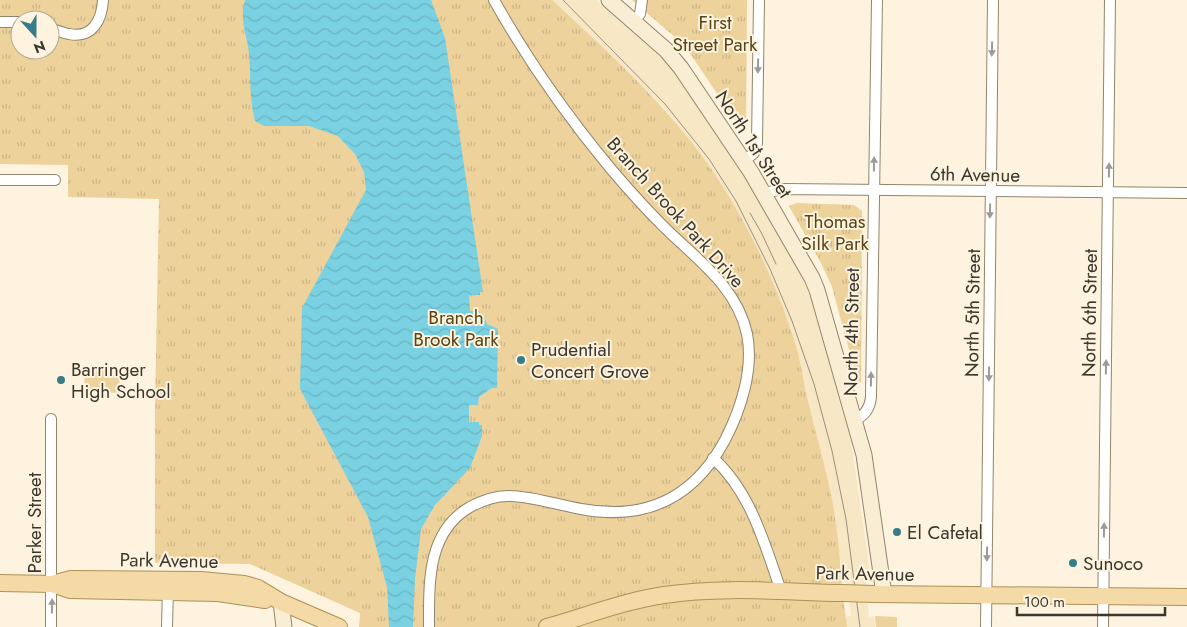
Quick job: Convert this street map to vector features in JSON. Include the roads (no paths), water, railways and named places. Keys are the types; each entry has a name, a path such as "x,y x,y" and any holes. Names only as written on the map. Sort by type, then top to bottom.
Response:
{"main road":[{"name":"North 1st Street","path":"609,0 672,56 764,193 814,284 854,420"},
{"name":"North 4th Street","path":"854,420 866,462 879,594"},
{"name":"Park Avenue","path":"0,583 52,584 71,579 168,586 226,593 281,602 339,627"},
{"name":"Park Avenue","path":"553,626 606,609 663,595 718,591 1187,597"},
{"path":"281,602 284,627"}],"street":[{"path":"60,31 75,35 90,31 100,18 102,0"},
{"name":"Branch Brook Park Drive","path":"429,627 430,581 437,547 445,528 463,511 487,499 508,496 531,498 596,511 620,512 663,503 681,492 714,458 730,428 745,383 748,364 748,339 740,312 730,295 711,271 665,228 633,194 582,134 541,78 494,0"},
{"path":"634,22 640,14 642,0"},
{"path":"744,161 754,153 757,139 759,0"},
{"name":"North 4th Street","path":"854,420 864,414 870,402 876,0"},
{"name":"North 5th Street","path":"986,627 993,0"},
{"name":"North 6th Street","path":"1103,627 1110,0"},
{"path":"0,180 55,180"},
{"name":"6th Avenue","path":"764,193 783,189 1187,193"},
{"name":"Parker Street","path":"51,419 51,627"},
{"path":"714,458 730,474 742,494 763,539 781,591"},
{"path":"167,627 168,586"}],"water":[{"path":"245,0 431,0 445,38 483,292 480,292 480,295 469,295 470,311 480,311 487,324 498,329 497,388 492,388 479,397 478,405 469,405 469,422 479,422 479,425 482,425 482,436 470,468 435,505 421,529 415,579 413,627 389,627 387,587 368,517 300,389 302,308 366,190 364,172 355,154 338,136 309,126 264,126 255,121 251,96 249,54 243,21"}],"tram line":[{"path":"563,0 665,104 709,159 736,201 770,269 792,321 814,384 832,451 846,519 860,627"},
{"path":"750,213 776,264"}],"place":[{"name":"Prudential Concert Grove","path":"521,360"},
{"name":"Barringer High School","path":"61,380"},
{"name":"El Cafetal","path":"897,532"},
{"name":"Sunoco","path":"1073,563"}],"park label":[{"name":"First Street Park","path":"715,33"},
{"name":"Thomas Silk Park","path":"835,232"},
{"name":"Branch Brook Park","path":"456,328"}]}
